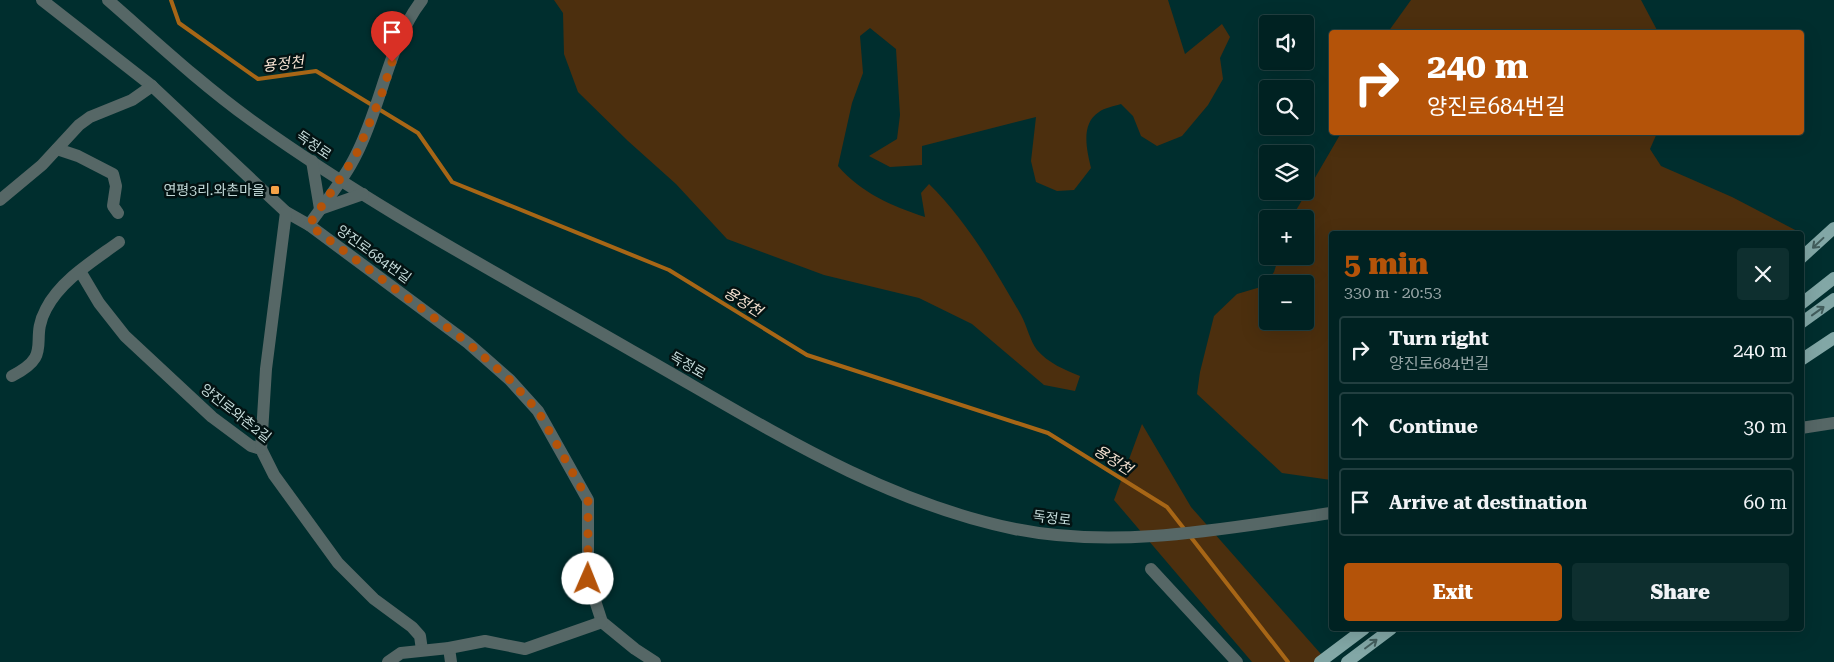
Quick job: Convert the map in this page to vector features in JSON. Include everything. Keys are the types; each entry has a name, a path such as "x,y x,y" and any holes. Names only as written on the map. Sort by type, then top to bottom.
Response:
{"main road":[{"path":"1804,255 1834,228"},
{"path":"1804,302 1834,278"},
{"path":"1804,321 1834,299"},
{"path":"1804,358 1834,338"},
{"path":"1320,662 1361,631"},
{"path":"1349,661 1388,631"}],"street":[{"name":"양진로684번길","path":"42,0 152,86 286,212 309,225 468,343 510,380 538,411 588,500 588,579 602,622"},
{"name":"독정로","path":"108,0 221,97 340,180 446,244 852,474 913,500 970,518 1045,533 1106,537 1168,534 1329,513"},
{"path":"309,225 356,155 381,96 403,28 422,0"},
{"path":"0,200 29,178 69,134 90,117 132,100 152,86"},
{"path":"57,149 78,156 113,174 116,186 113,206 118,214"},
{"path":"312,161 320,209"},
{"path":"320,209 363,194"},
{"path":"261,449 266,369 286,212"},
{"path":"12,376 34,362 39,351 39,332 46,310 60,290 80,271 119,242"},
{"name":"양진로와촌2길","path":"80,271 98,303 125,336 212,417 251,446 261,449 274,475 338,563 374,599 412,627 420,636 422,650"},
{"path":"1804,428 1834,423"},
{"path":"1151,568 1237,662"},
{"path":"388,662 401,652 450,648 484,641 525,649 602,622 634,649 655,662"},
{"path":"450,648 451,662"}],"shaded area":[{"path":"554,0 1168,0 1185,54 1222,24 1230,37 1220,58 1223,79 1208,105 1182,136 1157,146 1141,136 1133,116 1121,104 1104,109 1093,117 1087,131 1086,138 1091,168 1074,190 1057,191 1036,182 1031,161 1036,117 922,146 922,165 890,167 869,156 897,139 900,115 896,49 870,28 860,36 863,73 852,103 838,166 857,184 878,198 925,217 921,193 929,184 956,214 980,247 1021,315 1037,350 1051,362 1080,376 1075,391 1044,385 972,324 919,298 824,275 727,239 676,184 628,141 578,92 564,54 563,13"},
{"path":"1411,0 1641,0 1657,30 1389,30"},
{"path":"1340,135 1656,135 1650,149 1661,166 1732,197 1797,231 1329,231 1329,480 1282,473 1197,394 1200,372 1214,316 1237,294 1259,287 1259,330 1314,330 1314,275 1272,275 1276,265 1314,265 1314,210 1296,210 1302,200 1314,200 1314,179"},
{"path":"1142,424 1191,507 1328,662 1252,662 1114,500"}],"waterway":[{"name":"용정천","path":"171,0 179,23 258,79 316,71 418,133 452,182 669,270 807,355 1048,433 1167,507 1185,530"},
{"name":"용정천","path":"1190,536 1288,662"}],"place":[{"name":"연평3리.와촌마을","path":"275,190"}],"route":[{"path":"392,62 381,96 356,155 309,225 468,343 510,380 538,411 588,500 588,579"}]}
